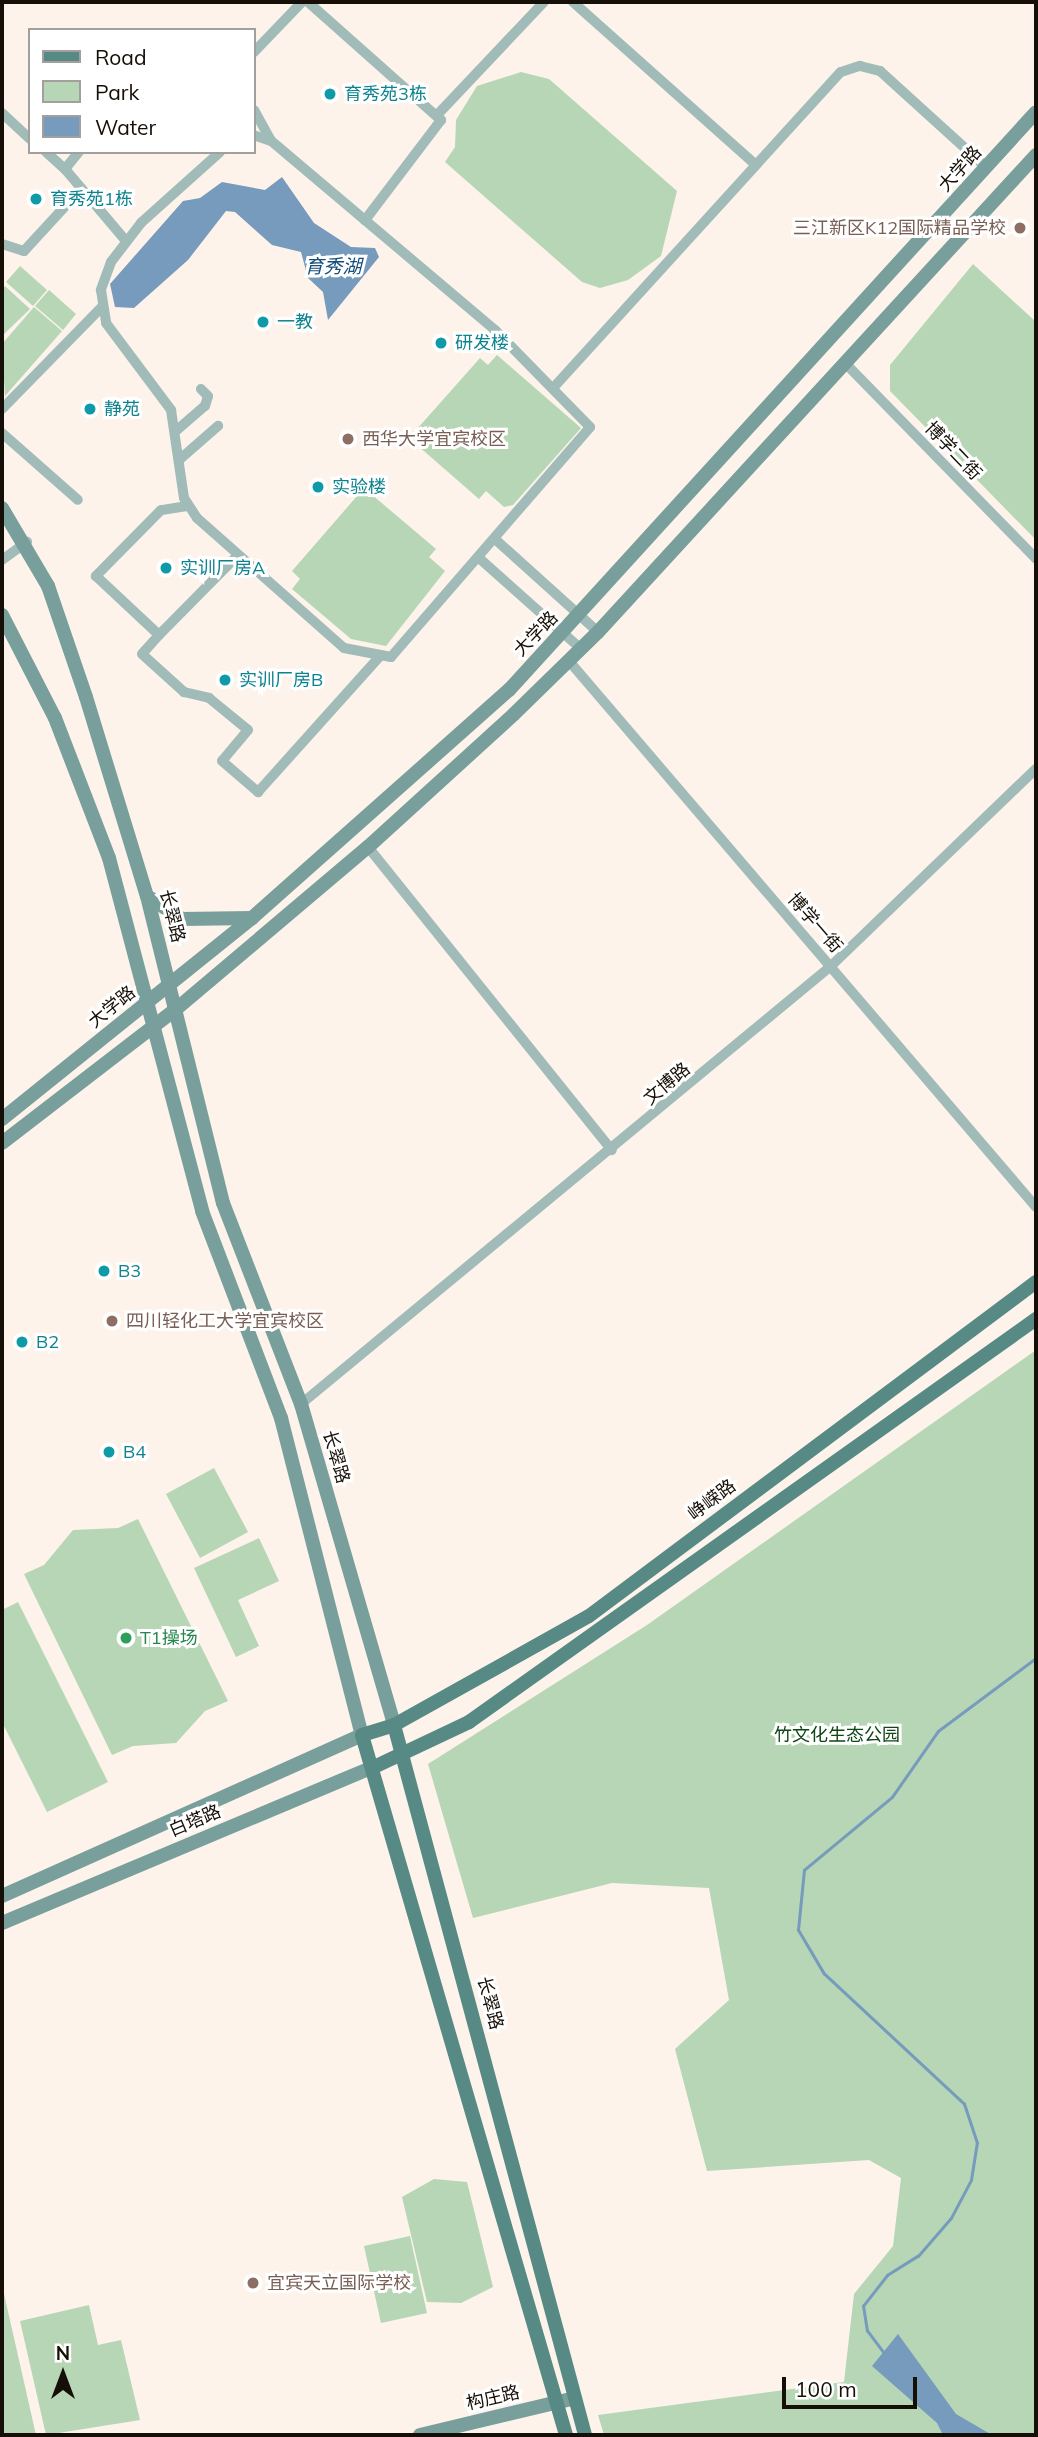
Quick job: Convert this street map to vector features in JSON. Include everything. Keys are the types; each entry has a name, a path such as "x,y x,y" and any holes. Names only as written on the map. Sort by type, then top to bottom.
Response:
{"main road":[{"name":"大学路","path":"2,1119 252,918 509,690 1036,112"},
{"path":"2,1143 175,1010 368,848 569,661 846,365 1036,155"},
{"name":"长翠路","path":"2,508 27,542 86,697 147,895 223,1203 301,1404 404,1755 585,2435"},
{"path":"2,615 55,718 109,858 202,1211 281,1418 362,1735 374,1767 566,2435"},
{"path":"147,895 182,919 252,918"},
{"name":"峥嵘路","path":"394,1724 589,1616 1036,1282"},
{"path":"404,1755 480,1714 1036,1319"},
{"name":"白塔路","path":"2,1896 362,1735 394,1724"},
{"name":"白塔路","path":"2,1923 404,1755"},
{"name":"构庄路","path":"459,2435 576,2402"},
{"name":"构庄路","path":"420,2435 558,2407"}],"street":[{"path":"256,50 302,2"},
{"path":"308,2 438,114 440,128 365,220"},
{"path":"438,114 544,2"},
{"path":"573,2 754,163"},
{"path":"554,387 831,77 860,66 880,71 987,167"},
{"path":"2,113 28,137"},
{"path":"256,114 271,141"},
{"path":"218,154 126,241 106,272 102,307 115,339 171,410 177,430 187,506 236,556 344,648 391,657 587,435 585,416 365,220 271,141 256,136"},
{"path":"48,154 65,169 80,190 126,241"},
{"path":"65,169 77,154"},
{"path":"2,244 24,251 80,190"},
{"path":"2,409 102,307"},
{"name":"博学二街","path":"846,365 1036,559"},
{"path":"177,430 205,406 208,396 201,389"},
{"path":"179,460 218,426"},
{"path":"2,433 78,500"},
{"path":"159,635 96,576 161,510 187,506"},
{"path":"496,540 598,632"},
{"path":"2,561 27,542"},
{"path":"236,556 142,654 184,692 209,698 248,730 222,761 258,792 381,655"},
{"path":"479,558 581,649"},
{"name":"博学一街","path":"569,661 1036,1208"},
{"name":"文博路","path":"301,1404 612,1150 831,966 1036,769"},
{"path":"368,848 612,1150"}],"green space":[{"path":"521,72 549,79 677,191 661,256 628,280 600,288 582,282 445,162 455,147 456,120 477,86"},
{"path":"973,264 1036,322 1036,540 890,391 890,365"},
{"path":"20,266 47,290 33,306 6,282"},
{"path":"5,286 30,309 2,336 2,290"},
{"path":"49,290 76,314 63,330 35,306"},
{"path":"34,307 62,331 5,396 2,344"},
{"path":"497,355 581,428 513,505 504,507 486,491 479,499 409,438 480,358 488,365"},
{"path":"364,488 436,549 429,557 445,571 386,646 351,639 292,589 300,579 292,571"},
{"name":"竹文化生态公园","path":"1036,1350 1036,2435 604,2435 598,2415 844,2382 854,2294 893,2246 901,2178 869,2160 707,2171 675,2049 729,2000 709,1888 612,1883 473,1918 428,1764 647,1625"},
{"path":"214,1468 248,1532 200,1558 166,1494"},
{"path":"138,1519 228,1701 205,1711 176,1743 133,1746 112,1755 24,1574 44,1565 73,1530 118,1528"},
{"path":"259,1538 279,1581 238,1600 259,1646 236,1657 194,1568"},
{"path":"18,1602 108,1782 47,1812 2,1722 2,1610"},
{"path":"434,2179 467,2182 493,2287 461,2303 427,2302 402,2197"},
{"path":"410,2236 427,2313 381,2323 364,2246"},
{"path":"2,2285 36,2435 2,2435"},
{"path":"89,2305 98,2345 121,2340 140,2420 46,2435 20,2321"}],"water":[{"name":"育秀湖","path":"282,177 314,223 351,247 375,248 379,257 328,320 323,292 308,278 301,252 272,245 235,212 226,211 188,260 134,308 115,307 110,284 183,201 200,198 222,182 265,190"},
{"path":"898,2334 956,2414 992,2435 943,2435 937,2423 872,2366"}],"waterway":[{"path":"883,2352 867,2331 863,2306 887,2275 918,2256 951,2218 971,2180 977,2143 964,2104 824,1974 798,1930 804,1870 892,1797 938,1731 1036,1658"}],"place":[{"name":"育秀苑3栋","path":"330,94"},
{"name":"育秀苑1栋","path":"36,199"},
{"name":"三江新区K12国际精品学校","path":"1020,228"},
{"name":"一教","path":"263,322"},
{"name":"研发楼","path":"441,343"},
{"name":"静苑","path":"90,409"},
{"name":"西华大学宜宾校区","path":"348,439"},
{"name":"实验楼","path":"318,487"},
{"name":"实训厂房A","path":"166,568"},
{"name":"实训厂房B","path":"225,680"},
{"name":"B3","path":"104,1271"},
{"name":"四川轻化工大学宜宾校区","path":"112,1321"},
{"name":"B2","path":"22,1342"},
{"name":"B4","path":"109,1452"},
{"name":"T1操场","path":"126,1638"},
{"name":"宜宾天立国际学校","path":"253,2283"}]}
